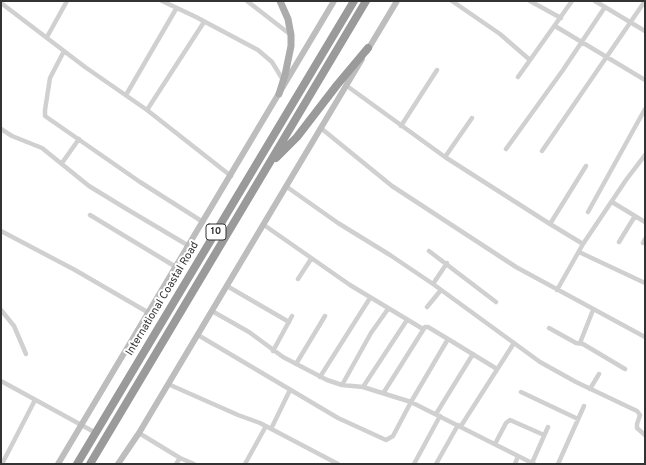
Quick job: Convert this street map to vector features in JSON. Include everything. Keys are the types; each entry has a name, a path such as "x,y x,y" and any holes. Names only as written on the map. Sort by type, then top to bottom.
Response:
{"highway":[{"name":"International Coastal Road","path":"77,464 354,1"},
{"name":"International Coastal Road","path":"90,464 366,1"},
{"path":"269,164 297,137 336,85 368,48"}],"main road":[{"path":"278,94 291,46 291,35 288,19 280,1"}],"street":[{"path":"47,36 67,1"},
{"path":"162,1 172,3 176,8 261,53 272,62 283,80"},
{"path":"247,1 291,35"},
{"path":"58,464 334,1"},
{"path":"118,464 139,433 322,129 368,48 397,1"},
{"path":"452,1 500,34 530,60"},
{"path":"530,1 561,18"},
{"path":"518,77 572,1"},
{"path":"595,1 645,31"},
{"path":"542,151 645,1"},
{"path":"1,3 47,36 64,51 126,94 231,176"},
{"path":"506,149 563,70 605,7"},
{"path":"126,94 176,8"},
{"path":"147,110 204,22"},
{"path":"555,26 645,80"},
{"path":"64,51 50,78 45,114 47,118 133,177 203,222"},
{"path":"401,126 437,70"},
{"path":"347,86 445,157 583,244"},
{"path":"588,212 645,109"},
{"path":"445,157 472,118"},
{"path":"1,129 12,136 42,148 89,186 189,246"},
{"path":"322,129 397,189 516,267 645,337"},
{"path":"62,163 79,139"},
{"path":"557,290 583,244 626,180 645,155"},
{"path":"550,224 586,166"},
{"path":"287,187 338,223 433,284 552,369 637,411 640,415 637,428 645,435"},
{"path":"612,202 645,222"},
{"path":"90,215 176,267"},
{"path":"619,242 635,216"},
{"path":"264,225 311,259 370,298 423,330"},
{"path":"1,231 75,270 149,313"},
{"path":"429,250 496,302"},
{"path":"579,252 645,283"},
{"path":"298,279 311,259"},
{"path":"433,284 447,263"},
{"path":"227,286 289,322"},
{"path":"427,306 441,290"},
{"path":"320,377 370,298"},
{"path":"342,385 364,346 388,309"},
{"path":"1,310 14,326 26,354"},
{"path":"580,343 593,310"},
{"path":"212,311 249,332 273,351 320,377 342,385 364,387 384,392 411,402 533,464 548,427"},
{"path":"273,351 292,316"},
{"path":"296,364 325,316"},
{"path":"364,387 407,320"},
{"path":"384,392 425,327 428,327 497,369"},
{"path":"549,328 576,343 580,343 625,369"},
{"path":"198,335 338,418 386,440 393,436 448,339"},
{"path":"436,464 459,426 514,343"},
{"path":"414,464 438,415 473,354"},
{"path":"590,389 599,374"},
{"path":"1,381 96,433"},
{"path":"168,384 268,428 338,464"},
{"path":"245,464 290,390"},
{"path":"520,392 578,419"},
{"path":"2,464 35,400"},
{"path":"558,464 584,406"},
{"path":"495,444 506,423 510,420 544,435"},
{"path":"139,433 180,458 194,464"},
{"path":"515,464 518,456"},
{"path":"176,464 180,458"}]}
